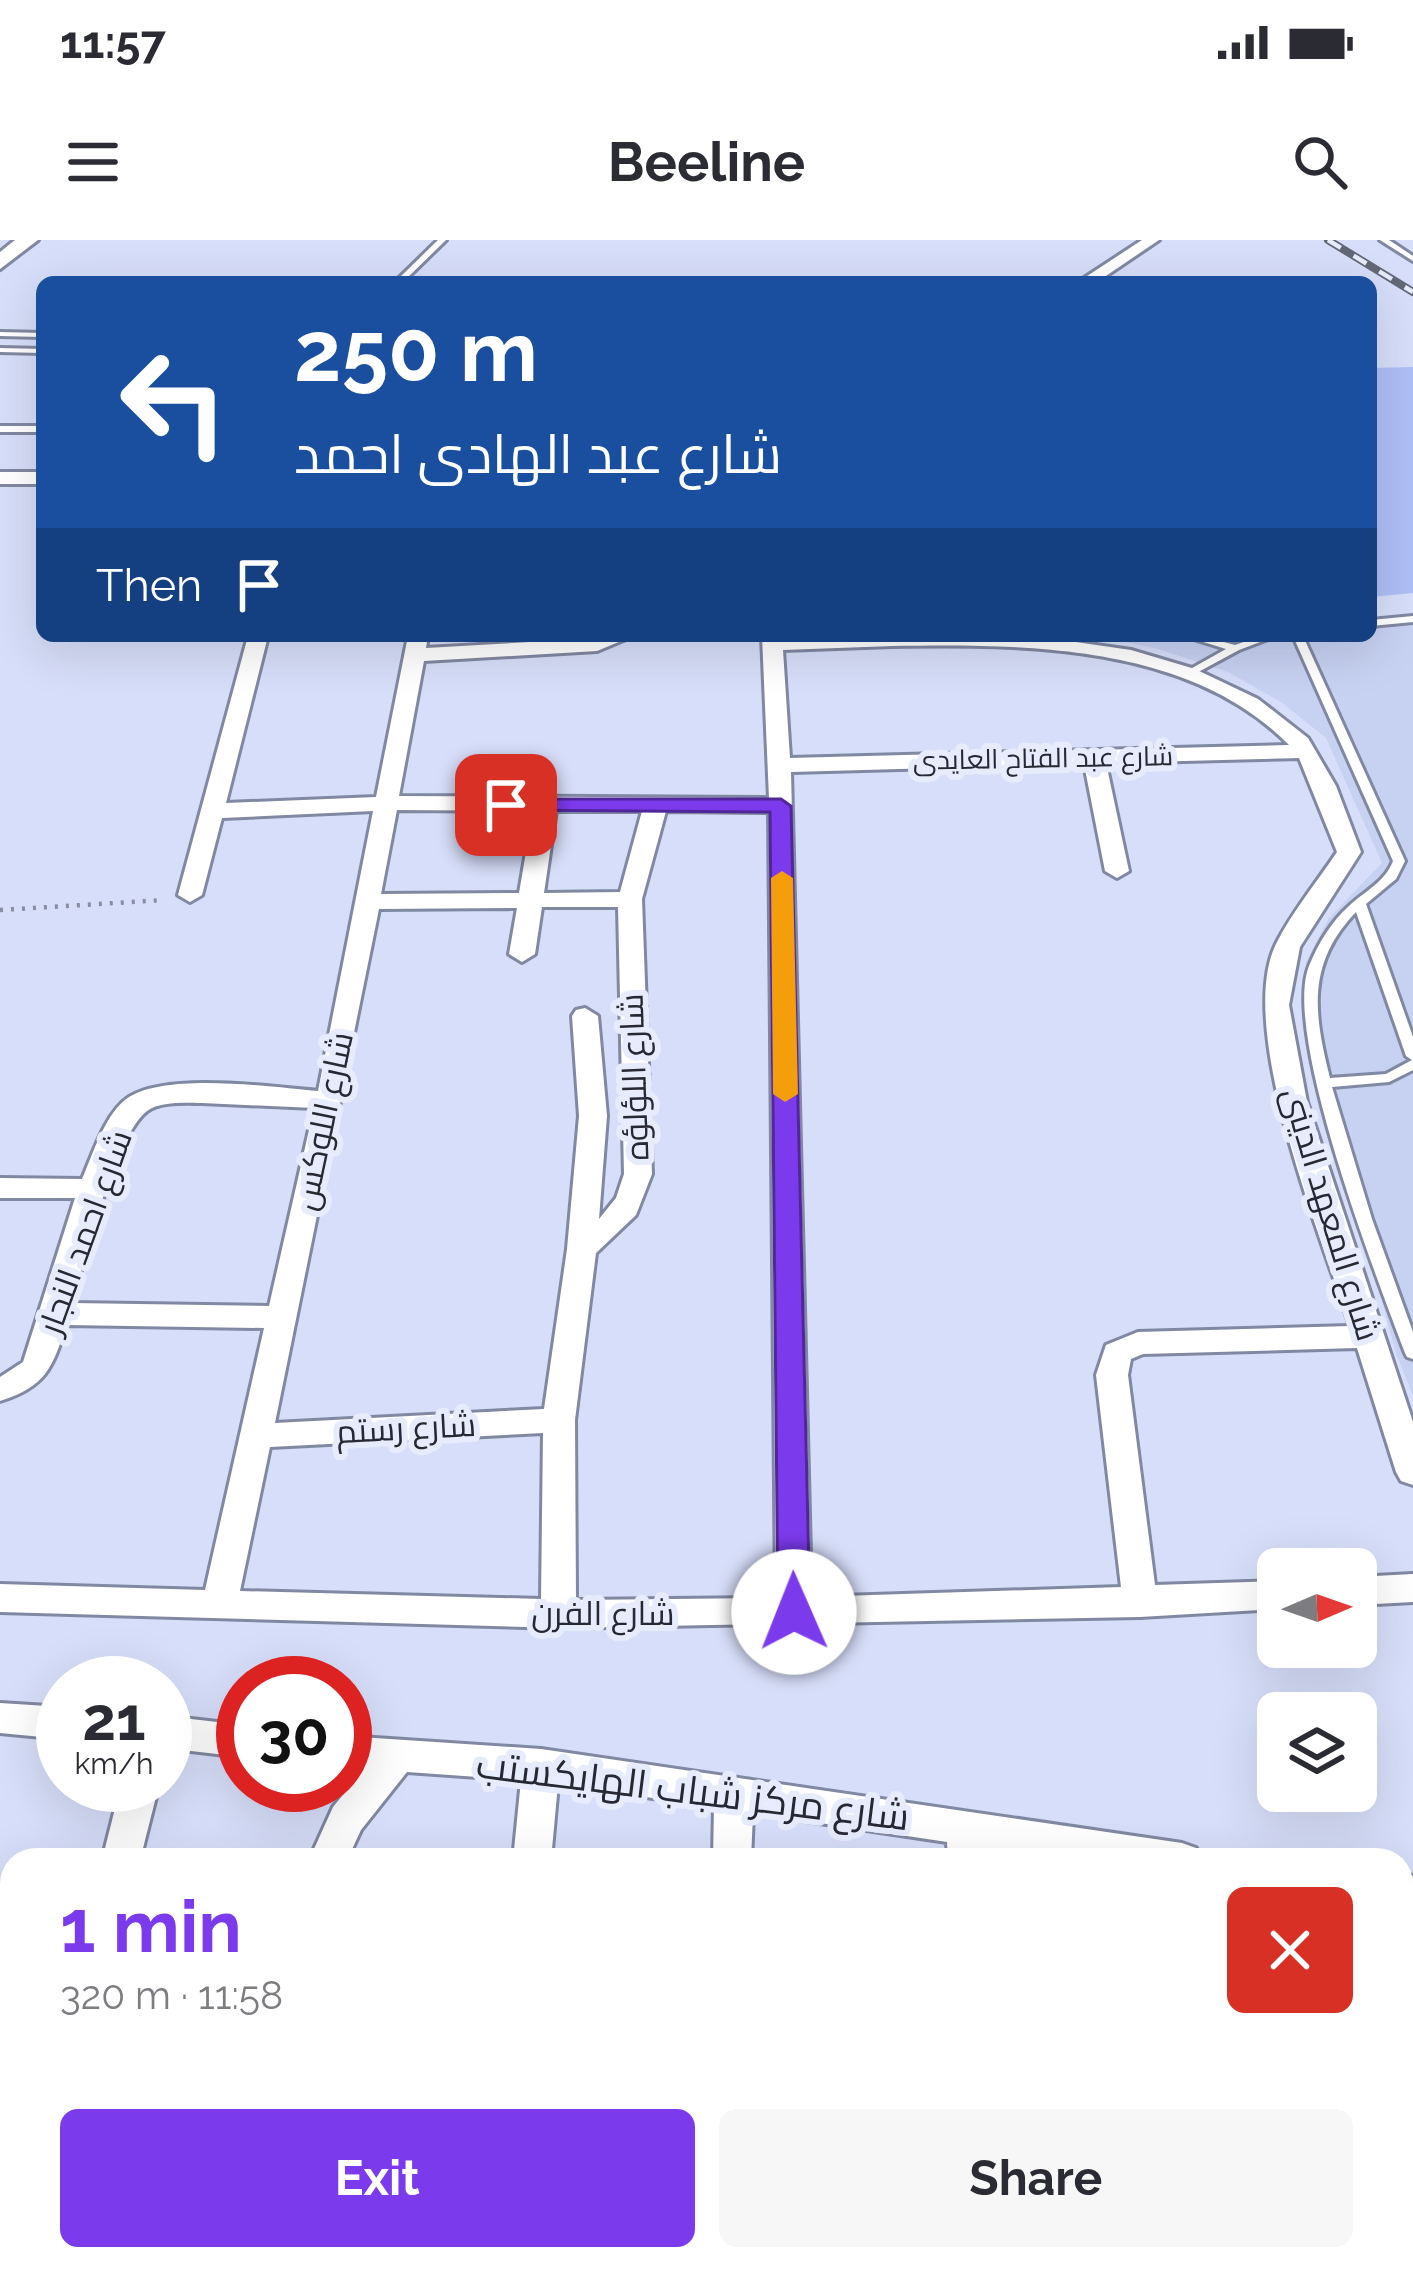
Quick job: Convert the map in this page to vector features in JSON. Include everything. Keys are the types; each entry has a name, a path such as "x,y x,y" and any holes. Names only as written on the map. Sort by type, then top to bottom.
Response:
{"main road":[{"path":"0,262 28,240"}],"street":[{"path":"1095,276 1152,240"},
{"path":"0,478 36,478"},
{"path":"190,895 256,642"},
{"path":"416,645 604,642"},
{"path":"772,642 781,806 794,1612"},
{"name":"شارع المعهد الدينى","path":"1031,642 1109,651 1190,674 1258,709 1307,752 1349,852 1287,947 1276,1005 1293,1102 1413,1472"},
{"name":"شارع اللوكس","path":"218,1605 330,1100 416,645"},
{"name":"شارع عبد الفتاح العايدى","path":"780,765 1307,752"},
{"path":"1094,758 1117,871"},
{"path":"211,811 387,803 781,806"},
{"path":"522,954 545,806"},
{"name":"شارع اللؤلؤه","path":"582,1250 624,1215 635,1194 630,898 655,807"},
{"path":"369,902 630,898"},
{"path":"558,1614 559,1420 582,1250 593,1116 585,1016"},
{"name":"شارع احمد النجار","path":"0,1388 21,1382 37,1369 94,1189 126,1116 138,1105 184,1095 330,1100"},
{"path":"0,1187 94,1189"},
{"path":"55,1314 279,1317"},
{"path":"1140,1603 1112,1375 1117,1353 1138,1343 1369,1337"},
{"name":"شارع رستم","path":"254,1436 559,1420"},
{"path":"1377,1590 1413,1588"},
{"name":"شارع الفرن","path":"0,1598 558,1614 794,1612 1257,1596"},
{"path":"0,1718 36,1721"},
{"name":"شارع مركز شباب الهايكستب","path":"372,1755 541,1766 734,1791 966,1843 1030,1848"},
{"path":"334,1848 347,1819 396,1758"},
{"path":"533,1848 541,1766"},
{"path":"732,1848 734,1791"},
{"path":"124,1848 133,1812"}],"lane":[{"path":"405,276 442,240"},
{"path":"1384,240 1413,259"},
{"path":"2,344 36,336"},
{"path":"2,344 36,350"},
{"path":"0,429 36,429"},
{"path":"1377,622 1413,619"},
{"path":"1212,642 1235,648"},
{"path":"1190,674 1245,642"},
{"path":"1301,642 1398,854 1396,873 1358,903 1324,946 1307,994 1355,1192 1413,1353"},
{"path":"1325,1083 1389,1078 1413,1060 1358,903"}],"path":[{"path":"0,910 190,895"}],"shaded area":[{"path":"1413,367 1413,593 1377,596 1377,368"},
{"path":"1413,615 1413,1396 1396,1353 1305,1017 1306,962 1329,918 1382,863 1326,738 1281,702 1228,672 1125,642 1377,642 1377,618"}],"railway":[{"path":"1328,240 1413,292"}],"slow traffic":[{"path":"782,878 785,1094"}],"route":[{"path":"506,805 781,806 794,1612"}]}
